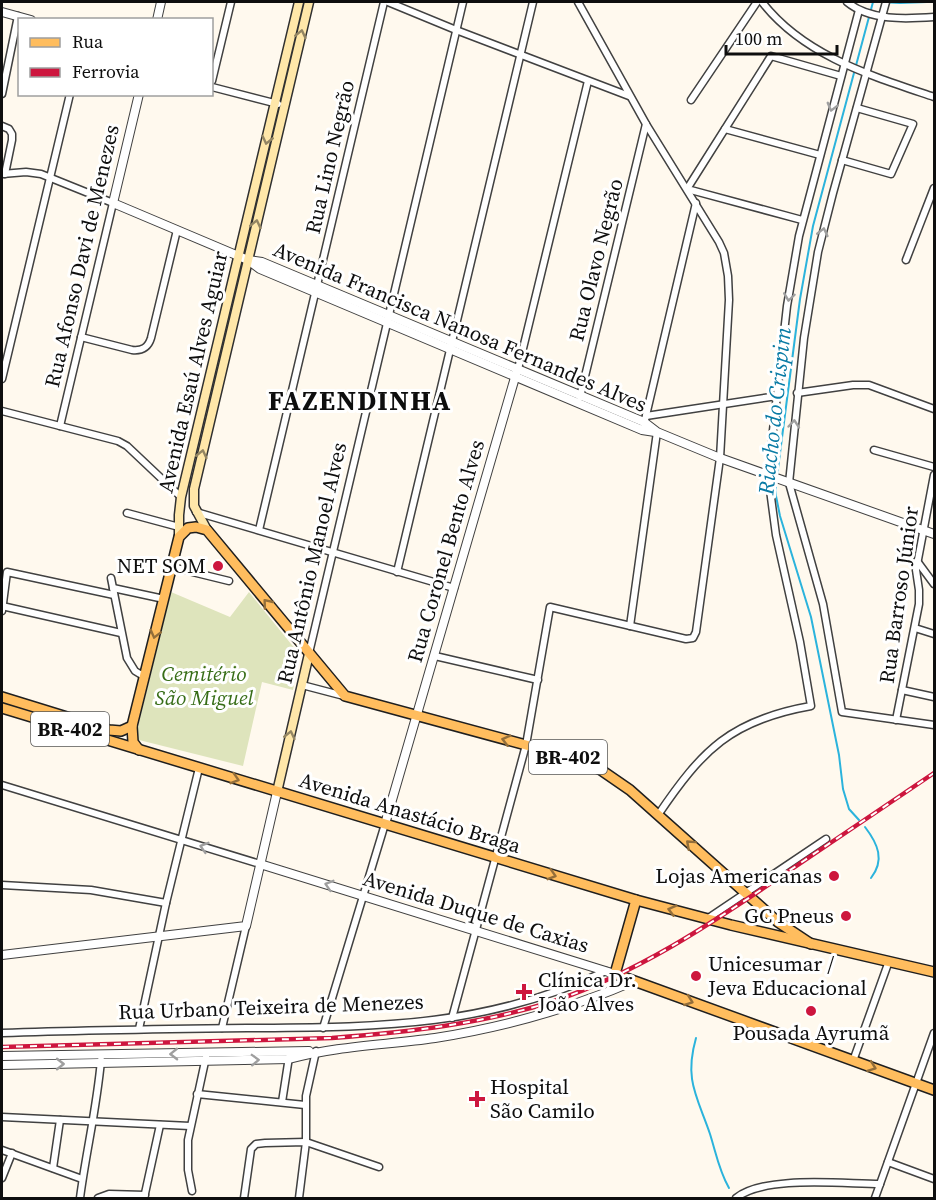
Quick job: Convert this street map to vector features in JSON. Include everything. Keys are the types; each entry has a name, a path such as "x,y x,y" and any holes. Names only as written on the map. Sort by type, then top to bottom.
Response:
{"main road":[{"name":"Avenida Esaú Alves Aguiar","path":"280,105 299,2"},
{"name":"Avenida Esaú Alves Aguiar","path":"132,726 172,567 179,532 181,497 210,377 309,2"},
{"name":"Avenida Esaú Alves Aguiar","path":"207,530 196,512 194,489 220,379 243,258"},
{"path":"210,377 220,379"},
{"path":"181,497 196,512"},
{"path":"179,532 192,527 207,530 345,696"},
{"name":"Rua Antônio Manoel Alves","path":"277,792 309,654"},
{"name":"BR-402","path":"345,696 578,760 601,770 630,790 747,896"},
{"name":"BR-402","path":"2,697 108,730 121,731 132,726"},
{"name":"Avenida Anastácio Braga","path":"2,708 636,900 934,972"},
{"path":"132,726 133,742 139,750"},
{"name":"Avenida Anastácio Braga","path":"747,896 785,928 811,944"},
{"path":"611,973 636,900"},
{"name":"Avenida Duque de Caxias","path":"611,973 934,1090"}],"street":[{"path":"157,18 161,2"},
{"path":"213,77 231,2"},
{"name":"Rua Lino Negrão","path":"259,530 384,2"},
{"path":"388,2 629,96"},
{"name":"Rua Antônio Manoel Alves","path":"309,654 463,2"},
{"path":"397,572 533,2"},
{"path":"452,1018 526,745 550,608 686,639 693,638 696,632 720,458 729,300 724,253 696,203 629,96 578,2"},
{"path":"691,100 757,2"},
{"path":"762,2 790,30 844,64 934,97"},
{"path":"847,2 859,10 883,16 934,17"},
{"path":"886,2 818,252 797,393 789,483 823,604 842,712 934,725"},
{"path":"658,815 689,771 726,738 766,717 811,706 800,642 776,535 768,475 790,285 802,220 859,10"},
{"path":"2,12 24,18"},
{"path":"2,94 18,16"},
{"path":"687,189 771,56 841,76"},
{"name":"Rua Coronel Bento Alves","path":"323,1028 364,896 517,373 588,81"},
{"path":"213,87 280,105"},
{"path":"2,379 70,96"},
{"name":"Rua Afonso Davi de Menezes","path":"60,426 139,96"},
{"path":"842,160 891,174 913,124 857,108"},
{"name":"Rua Olavo Negrão","path":"580,400 646,124"},
{"path":"2,126 9,129 12,137 3,174"},
{"path":"725,129 820,154"},
{"name":"Avenida Francisca Nanosa Fernandes Alves","path":"3,174 31,172 51,177 243,258 260,269 316,289 580,400 644,423 657,432 720,458 934,534"},
{"path":"906,260 934,188"},
{"path":"687,189 802,220"},
{"path":"696,203 644,423 723,404 777,396"},
{"path":"81,337 132,350 146,347 151,338 177,230"},
{"path":"797,393 868,385 934,409"},
{"path":"2,411 106,437 127,446 181,497"},
{"path":"630,626 657,432"},
{"path":"874,450 934,467"},
{"name":"Rua Barroso Júnior","path":"896,720 915,628 920,594 916,577 917,561 934,476"},
{"path":"196,512 454,588"},
{"path":"127,513 179,532"},
{"path":"917,561 934,584"},
{"path":"172,567 229,581"},
{"path":"2,611 7,572 114,595"},
{"path":"111,578 129,663 135,671 145,677"},
{"path":"113,588 164,599"},
{"path":"2,606 121,633"},
{"path":"915,628 934,634"},
{"path":"435,656 538,680"},
{"path":"302,685 345,696"},
{"path":"902,690 934,697"},
{"path":"139,1029 166,903 199,768"},
{"name":"Avenida Duque de Caxias","path":"2,785 611,973"},
{"name":"Rua Antônio Manoel Alves","path":"222,1028 277,792"},
{"path":"707,919 747,896 826,839"},
{"path":"2,885 91,890 166,903"},
{"path":"2,956 246,926"},
{"path":"853,1060 889,961"},
{"name":"Rua Urbano Teixeira de Menezes","path":"2,1033 383,1026 491,1011 534,1000 611,973"},
{"name":"Rua Urbano Teixeira de Menezes","path":"2,1056 205,1062 316,1052 416,1040 503,1025 568,1007 634,981"},
{"path":"875,1198 934,1033"},
{"path":"299,1198 306,1142 305,1105 316,1052"},
{"path":"192,1191 187,1155 190,1126 207,1053"},
{"name":"Rua Urbano Teixeira de Menezes","path":"2,1065 207,1053 290,1054"},
{"path":"282,1102 290,1054"},
{"path":"80,1198 101,1060"},
{"path":"197,1094 305,1105"},
{"path":"2,1117 190,1126"},
{"path":"53,1168 60,1120"},
{"path":"98,1198 109,1194 145,1197 160,1125"},
{"path":"244,1198 249,1155 253,1146 265,1143 306,1142 379,1167"},
{"path":"2,1150 82,1179"},
{"path":"2,1178 12,1153"},
{"path":"888,1162 934,1179"},
{"path":"736,1198 750,1190 775,1184 880,1184"}],"green space":[{"name":"Cemitério São Miguel","path":"171,592 230,617 249,592 300,655 293,690 262,682 243,766 135,739"}],"waterway":[{"name":"Riacho do Crispim","path":"777,476 800,299 813,226 873,2"},
{"path":"880,2 927,2"},
{"name":"Riacho do Crispim","path":"776,482 780,516 811,617 839,755 843,789 849,809 859,820"},
{"name":"Riacho do Crispim","path":"865,827 876,846 879,858 871,878"},
{"name":"Riacho do Crispim","path":"696,1038 691,1065 694,1088 720,1168 729,1188"}],"railway":[{"path":"2,1047 332,1038 446,1026 502,1015 557,1000 616,976 700,930 934,773"}],"place":[{"name":"NET SOM","path":"218,566"},
{"name":"Lojas Americanas","path":"834,876"},
{"name":"GC Pneus","path":"846,916"},
{"name":"Unicesumar / Jeva Educacional","path":"696,976"},
{"name":"Clínica Dr. João Alves","path":"524,992"},
{"name":"Pousada Ayrumã","path":"811,1011"},
{"name":"Hospital São Camilo","path":"477,1099"}],"district":[{"name":"FAZENDINHA","path":"360,401"}]}
